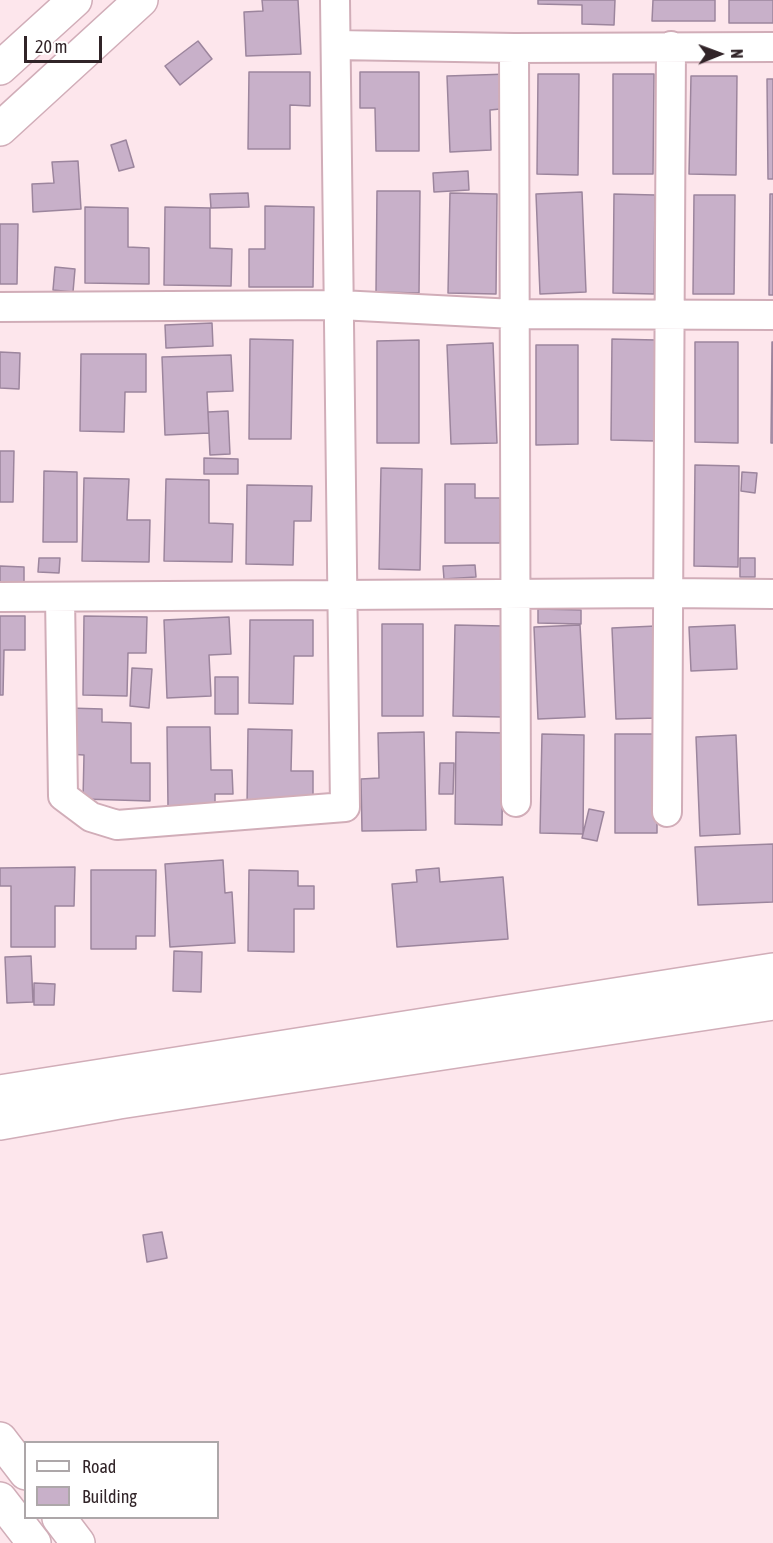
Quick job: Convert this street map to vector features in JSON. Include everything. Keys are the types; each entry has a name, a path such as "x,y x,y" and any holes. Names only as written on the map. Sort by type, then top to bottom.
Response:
{"street":[{"path":"0,68 75,0"},
{"path":"0,129 141,0"},
{"path":"60,597 63,796 91,817 117,825 345,807 336,0"},
{"path":"336,45 514,48 773,47"},
{"path":"667,812 671,46"},
{"path":"514,48 516,802"},
{"path":"0,307 340,305 514,314 773,315"},
{"path":"0,597 773,594"},
{"path":"0,1092 773,970"},
{"path":"0,1123 119,1102 773,1003"},
{"path":"0,1439 24,1470"},
{"path":"0,1499 34,1543"},
{"path":"60,1519 78,1543"}],"building":[{"path":"262,0 298,0 301,54 246,56 244,12 263,11"},
{"path":"538,0 615,0 614,25 582,24 582,5 538,4"},
{"path":"653,0 715,0 715,21 652,21"},
{"path":"729,0 773,0 773,23 729,23"},
{"path":"198,41 212,59 180,85 165,66"},
{"path":"249,72 310,72 310,106 290,105 290,149 248,149"},
{"path":"360,72 419,72 419,151 376,151 375,108 360,108"},
{"path":"509,74 510,108 490,110 491,150 450,152 447,76"},
{"path":"538,74 579,74 578,175 537,174"},
{"path":"613,74 654,74 653,174 613,174"},
{"path":"691,76 737,76 736,175 689,174"},
{"path":"767,79 773,79 773,179 768,179"},
{"path":"126,140 134,167 119,171 111,145"},
{"path":"78,161 81,209 33,212 32,184 54,183 52,162"},
{"path":"468,171 469,190 434,192 433,173"},
{"path":"377,191 420,191 419,293 376,292"},
{"path":"582,192 586,292 540,294 536,194"},
{"path":"248,193 249,207 211,208 210,194"},
{"path":"450,193 497,194 496,294 448,293"},
{"path":"614,194 655,195 654,294 613,293"},
{"path":"770,194 773,194 773,295 769,295"},
{"path":"694,195 735,195 734,294 693,294"},
{"path":"265,206 314,207 313,287 249,287 249,249 265,249"},
{"path":"85,207 128,208 128,247 149,248 149,284 85,283"},
{"path":"165,207 210,208 210,248 232,249 231,286 164,285"},
{"path":"0,224 18,224 17,284 0,284"},
{"path":"55,267 75,269 73,292 53,290"},
{"path":"212,323 213,346 166,348 165,325"},
{"path":"250,339 293,340 291,439 249,439"},
{"path":"612,339 656,340 656,441 611,440"},
{"path":"419,340 419,443 377,443 377,341"},
{"path":"695,342 738,342 738,443 695,442"},
{"path":"772,342 773,443 771,443"},
{"path":"493,343 497,443 451,444 447,345"},
{"path":"536,345 578,345 578,444 536,445"},
{"path":"0,352 20,353 19,389 0,388"},
{"path":"81,354 146,354 146,392 125,392 124,432 80,431"},
{"path":"231,355 233,391 207,392 209,433 165,435 162,357"},
{"path":"228,411 230,454 210,455 208,412"},
{"path":"0,451 14,451 13,502 0,502"},
{"path":"204,458 238,459 238,474 204,474"},
{"path":"695,465 739,466 738,567 694,566"},
{"path":"381,468 422,469 420,570 379,569"},
{"path":"44,471 77,472 77,542 43,542"},
{"path":"742,472 757,473 755,493 741,491"},
{"path":"84,478 129,479 127,520 150,520 149,562 82,561"},
{"path":"166,479 209,480 209,523 233,524 232,562 164,561"},
{"path":"445,484 475,484 475,498 500,498 500,543 445,543"},
{"path":"247,485 312,486 311,521 294,521 293,565 246,564"},
{"path":"39,558 60,558 59,573 38,572"},
{"path":"740,558 755,558 755,577 740,577"},
{"path":"475,565 476,577 444,579 443,566"},
{"path":"0,566 24,567 24,588 0,587"},
{"path":"538,609 581,610 581,624 538,623"},
{"path":"0,616 25,616 25,650 4,650 3,695 0,695"},
{"path":"84,616 147,617 146,653 128,653 127,696 83,695"},
{"path":"229,617 231,654 209,655 211,696 167,698 164,620"},
{"path":"250,620 313,620 313,656 294,656 293,704 249,703"},
{"path":"382,624 423,624 423,716 382,716"},
{"path":"455,625 503,626 502,717 453,716"},
{"path":"580,625 585,717 538,719 534,627"},
{"path":"735,625 737,669 691,671 689,627"},
{"path":"656,626 659,718 616,719 612,628"},
{"path":"132,668 152,669 149,708 130,706"},
{"path":"215,677 238,677 238,714 215,714"},
{"path":"69,708 102,709 102,722 131,723 131,763 150,763 150,801 83,799 84,755 68,754"},
{"path":"167,727 210,727 211,770 232,770 233,794 215,794 215,806 168,806"},
{"path":"248,729 292,730 291,771 313,771 313,809 247,808"},
{"path":"424,732 426,830 362,831 361,779 379,778 378,733"},
{"path":"456,732 503,733 502,825 455,824"},
{"path":"542,734 584,735 583,834 540,833"},
{"path":"615,734 657,734 657,833 615,833"},
{"path":"736,735 740,834 700,836 696,737"},
{"path":"440,763 454,763 453,794 439,794"},
{"path":"589,809 604,812 597,841 582,838"},
{"path":"773,844 773,902 698,905 695,847"},
{"path":"223,860 225,893 232,892 235,943 170,947 165,864"},
{"path":"75,867 74,906 55,906 55,947 11,947 11,886 0,886 0,868"},
{"path":"439,868 440,882 503,877 508,939 397,947 392,884 417,882 416,870"},
{"path":"91,870 156,870 155,936 136,936 136,949 91,949"},
{"path":"249,870 298,871 298,886 314,886 314,909 294,909 294,952 248,951"},
{"path":"174,951 202,952 201,992 173,991"},
{"path":"31,956 33,1002 7,1003 5,957"},
{"path":"34,983 55,984 54,1005 34,1005"},
{"path":"162,1232 167,1258 147,1262 143,1235"}]}
